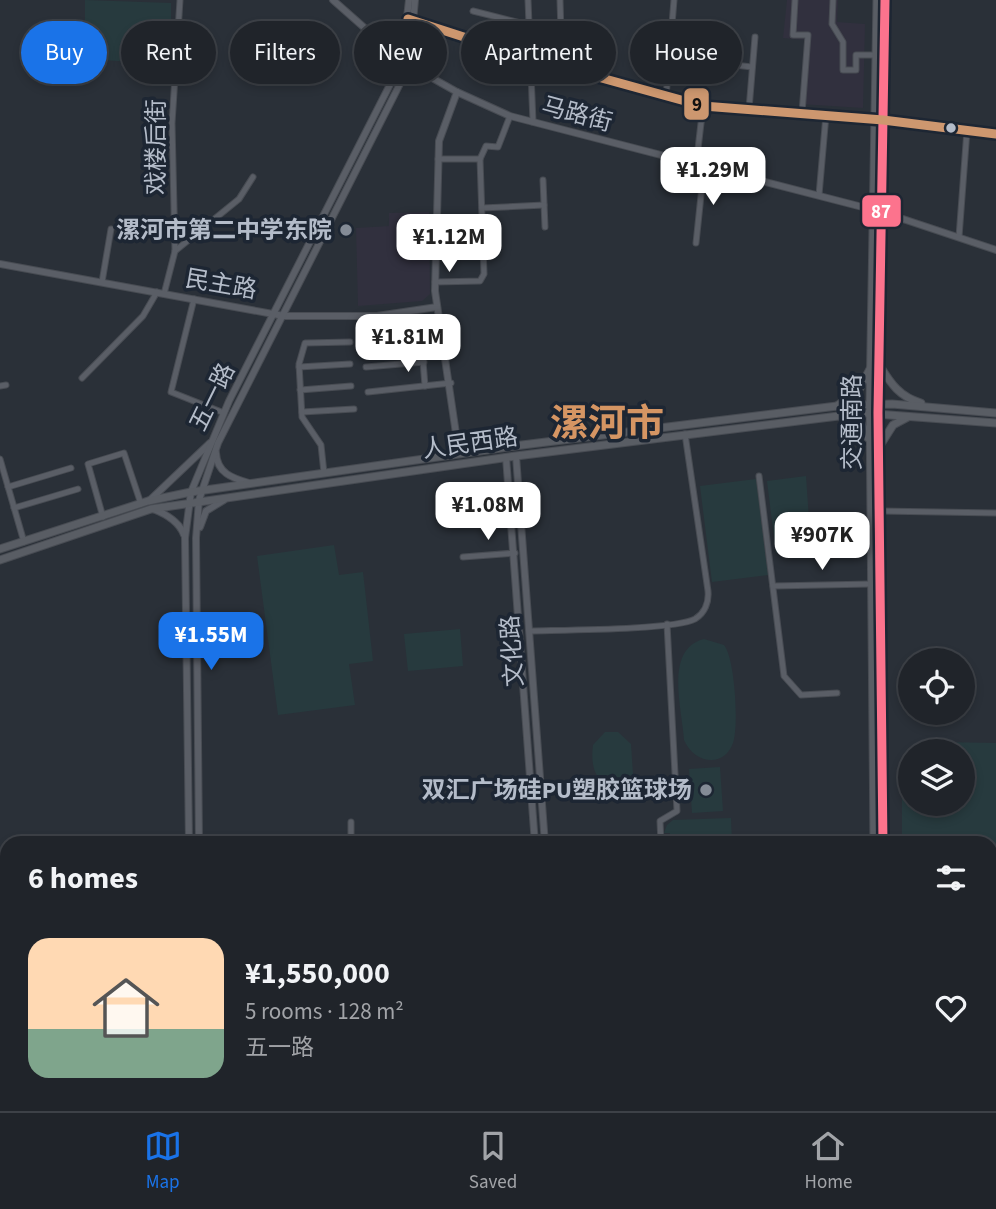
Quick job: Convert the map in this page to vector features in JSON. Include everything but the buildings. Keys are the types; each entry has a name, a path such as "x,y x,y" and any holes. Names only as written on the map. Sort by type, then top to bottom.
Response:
{"main road":[{"name":"交通南路","path":"877,0 879,119"},
{"name":"交通南路","path":"874,836 871,584 879,119 885,0"},
{"path":"837,405 860,388 875,365 907,399 935,408"},
{"name":"人民西路","path":"0,549 202,489 837,405 874,404 996,413"},
{"name":"人民西路","path":"0,560 147,505 837,415 874,413 996,422"},
{"path":"837,415 863,426 874,448 893,425 912,415"},
{"name":"交通南路","path":"874,448 880,511 883,836"}],"street":[{"name":"戏楼后街","path":"82,378 143,316 160,293 175,251 172,122 180,0"},
{"name":"马路街","path":"333,0 357,21"},
{"name":"五一路","path":"410,0 410,20"},
{"name":"五一路","path":"410,20 415,0"},
{"path":"528,0 528,21"},
{"path":"560,0 561,21"},
{"path":"667,97 674,0"},
{"path":"795,0 793,35 808,35 802,113"},
{"path":"833,0 832,24 845,49 843,70 856,70 856,49 845,49"},
{"path":"473,11 512,21"},
{"path":"410,20 461,36"},
{"path":"749,109 755,37"},
{"path":"856,55 876,55"},
{"path":"742,66 752,67"},
{"path":"616,83 703,106 879,119 996,134"},
{"name":"五一路","path":"199,836 196,538 199,500 224,413 390,84"},
{"name":"五一路","path":"190,836 185,538 188,501 214,442 285,316 400,84"},
{"name":"马路街","path":"442,84 510,116 878,211 996,250"},
{"path":"531,84 533,122"},
{"path":"457,92 439,142 435,282 460,454"},
{"path":"695,243 703,106"},
{"path":"819,195 825,115"},
{"path":"435,282 484,279 480,159 486,146 498,147 510,116"},
{"path":"959,237 967,130"},
{"path":"438,159 480,159"},
{"path":"175,251 239,199 253,177"},
{"path":"543,180 545,227"},
{"path":"482,208 544,205"},
{"path":"102,282 111,229"},
{"name":"民主路","path":"0,264 285,316 377,316 437,307"},
{"path":"194,299 171,392 224,413"},
{"path":"364,341 421,336 425,386"},
{"path":"324,473 321,444 302,417 299,367 305,343 350,342"},
{"path":"366,367 424,362"},
{"path":"299,367 350,364"},
{"path":"368,392 451,383"},
{"path":"300,390 351,386"},
{"path":"302,412 354,409"},
{"path":"530,631 667,624 692,621 701,614 709,597 685,434"},
{"path":"214,442 221,470 227,475 254,484"},
{"path":"147,505 214,442"},
{"path":"103,517 88,464 124,453 147,505 170,517 181,527 185,538"},
{"name":"文化路","path":"516,456 544,836"},
{"name":"文化路","path":"506,457 534,836"},
{"path":"0,459 24,542"},
{"path":"507,467 517,466"},
{"path":"8,487 71,468"},
{"path":"759,476 784,676 801,695 837,693"},
{"path":"14,508 78,489"},
{"path":"196,538 205,511 222,501 246,494"},
{"path":"880,511 996,513"},
{"path":"463,557 515,553"},
{"path":"773,586 871,584"},
{"path":"661,836 660,821 677,811 667,624"},
{"path":"351,822 351,836"}],"shaded area":[{"path":"787,0 838,0 837,22 865,24 863,108 800,104 805,40 783,38"},
{"path":"429,212 430,294 422,301 358,306 356,228 389,226 389,213"}],"green space":[{"path":"85,0 171,3 171,21 121,21 121,61 107,60 107,21 85,21"},
{"path":"806,476 811,548 776,553 767,481"},
{"path":"756,479 768,575 712,582 700,486"},
{"path":"334,545 339,575 363,572 373,661 349,664 355,705 278,715 257,556"},
{"path":"460,629 463,666 408,671 404,634"},
{"path":"704,639 724,645 731,663 735,692 736,722 733,743 728,752 715,760 701,758 688,748 684,740 679,697 678,681 684,654 692,645"},
{"path":"605,732 618,732 631,744 633,774 622,786 606,784 594,769 593,745"},
{"path":"975,743 996,743 996,836 902,836 902,816 975,816"},
{"name":"双汇广场硅PU塑胶篮球场","path":"720,767 723,811 692,813 689,769"},
{"path":"731,818 732,836 670,836 670,833 664,833 673,820"}],"transit line":[{"name":"87","path":"883,836 878,413 885,0"},
{"name":"9","path":"408,19 529,58 703,106 883,120 996,134"}],"place":[{"name":"漯河市第二中学东院","path":"346,230"},
{"name":"双汇广场硅PU塑胶篮球场","path":"706,790"}],"district":[{"name":"漯河市","path":"607,423"}]}
